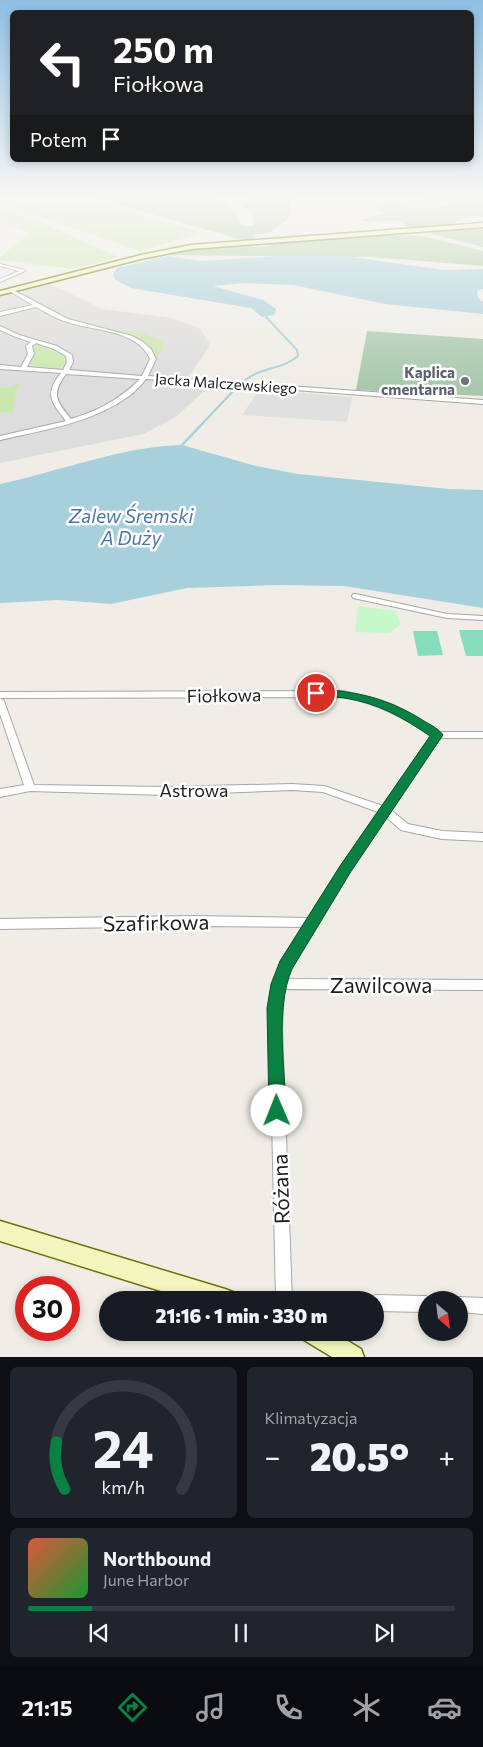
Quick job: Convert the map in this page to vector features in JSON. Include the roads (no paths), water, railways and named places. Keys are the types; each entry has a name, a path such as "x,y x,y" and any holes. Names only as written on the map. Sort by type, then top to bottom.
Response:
{"street":[{"path":"0,293 128,260"},
{"path":"0,265 22,271 0,281"},
{"path":"0,438 69,420 120,402 143,378 153,359 150,350 142,343 127,336 66,320 12,290"},
{"path":"0,314 38,305"},
{"path":"0,328 12,335 67,354 70,361 52,398 56,406 69,420"},
{"path":"23,369 31,354 29,346 33,343"},
{"name":"Jacka Malczewskiego","path":"0,367 143,378 452,397 483,402"},
{"path":"356,596 446,616 483,618"},
{"name":"Fiołkowa","path":"0,695 342,694 366,698 400,710 437,735"},
{"path":"0,701 30,788"},
{"path":"437,735 483,735"},
{"name":"Różana","path":"284,1291 276,1028 278,984 286,966 312,923 437,735"},
{"name":"Astrowa","path":"0,793 30,788 166,791 324,789 385,811 405,827 442,835 483,837"},
{"name":"Szafirkowa","path":"0,924 192,921 312,923"},
{"name":"Zawilcowa","path":"278,984 483,985"},
{"path":"0,1231 196,1291"},
{"path":"384,1303 418,1304"},
{"path":"468,1305 483,1306"},
{"path":"327,1341 353,1357"}],"water":[{"path":"149,260 376,260 444,270 483,269 483,289 477,291 478,298 483,302 483,314 385,304 293,285 244,283 213,286 263,300 276,309 274,315 262,317 251,308 131,288 115,280 113,274 117,268"},
{"name":"Zalew Śremski A Duży","path":"182,445 256,466 298,474 448,489 483,490 483,608 344,586 279,585 187,588 111,604 59,600 0,603 0,484 137,450"}],"waterway":[{"path":"244,381 250,376 285,364 298,356 297,350 266,317"},
{"path":"202,424 237,387"},
{"path":"182,445 203,423"}],"place":[{"name":"Kaplica cmentarna","path":"465,381"}]}
